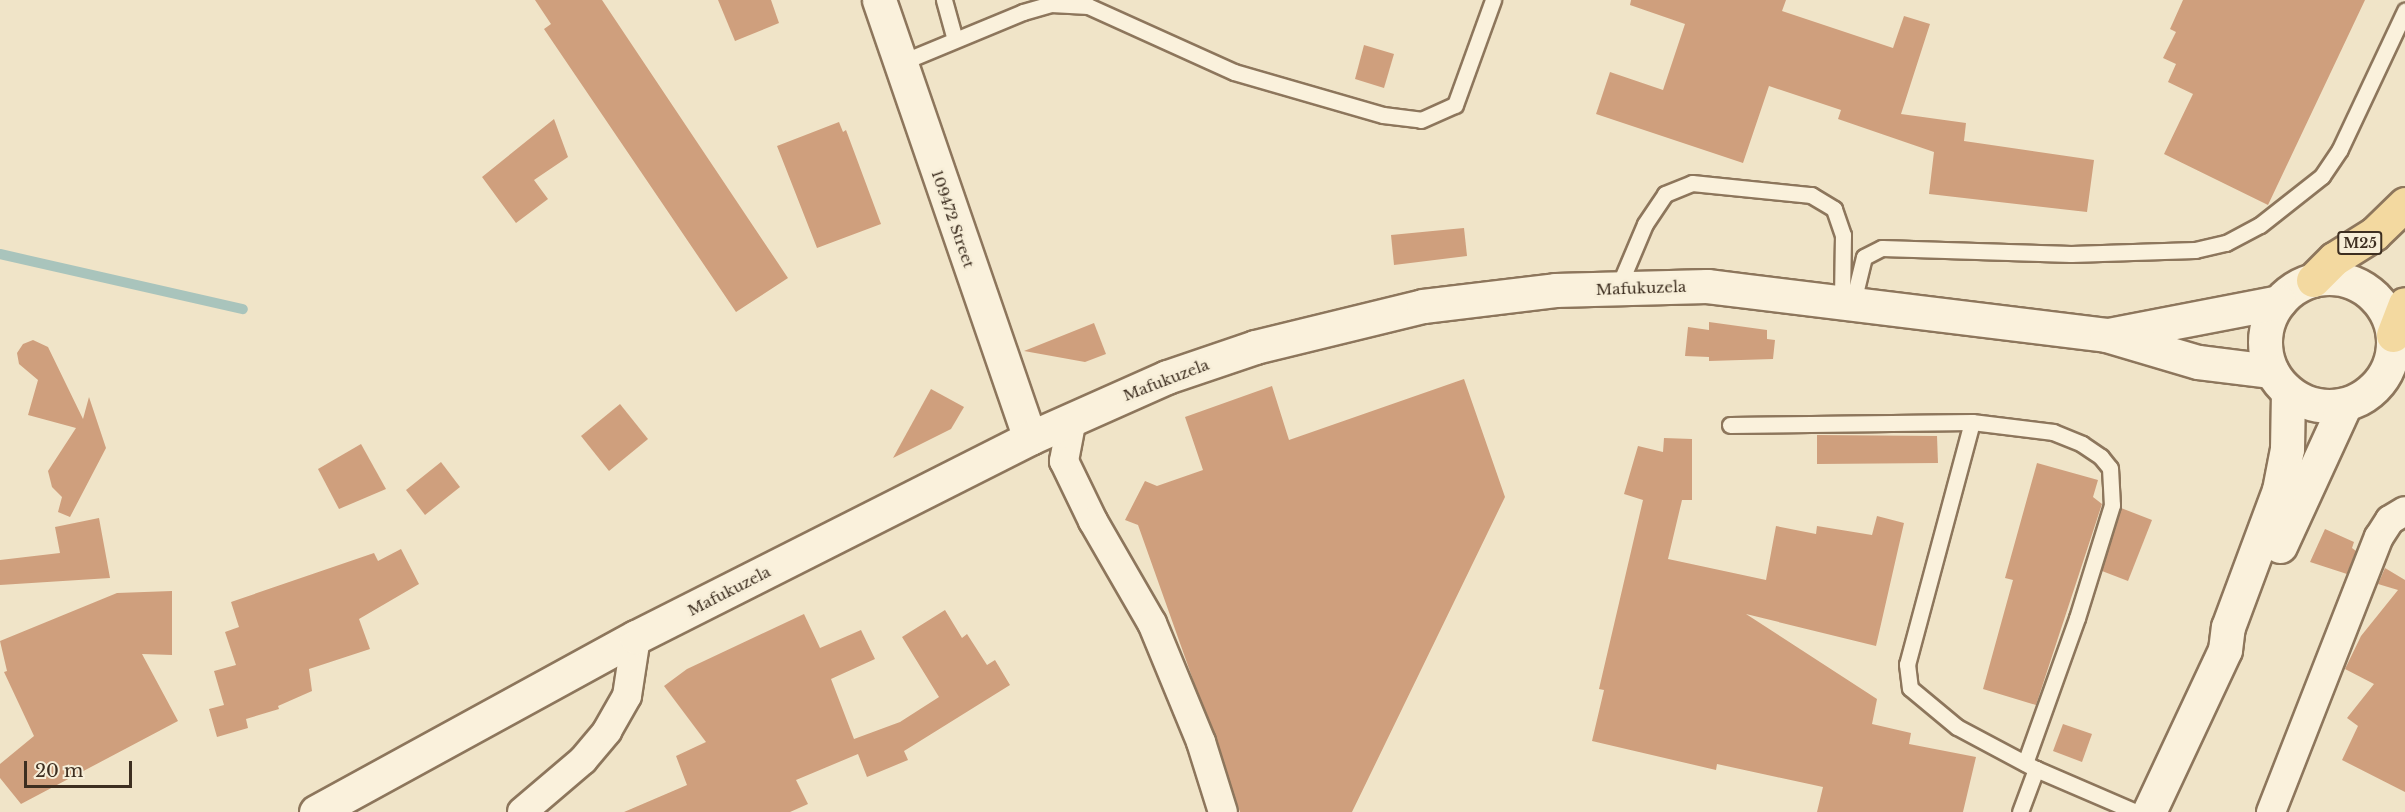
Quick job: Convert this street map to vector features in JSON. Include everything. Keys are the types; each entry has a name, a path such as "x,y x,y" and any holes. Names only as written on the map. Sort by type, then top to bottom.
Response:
{"main road":[{"name":"109472 Street","path":"879,0 1030,438"},
{"name":"M25","path":"2279,302 2297,286 2313,280 2334,259 2374,234 2405,204"},
{"path":"2106,335 2198,362 2280,382 2321,406 2345,405 2359,400 2383,379 2393,350 2393,335 2386,311 2371,292 2337,278 2313,280"},
{"name":"Mafukuzela","path":"316,812 636,637 1030,438 1178,374 1256,347 1423,306 1555,291 1707,286 2106,335"},
{"path":"2106,335 2279,302"},
{"path":"2150,812 2225,650 2228,627 2279,489 2287,449 2280,382 2265,343 2271,314 2279,302"},
{"path":"2393,335 2405,304"},
{"path":"2225,650 2240,636 2345,405"}],"street":[{"path":"1072,419 1064,461 1093,520 1152,623 1201,742 1223,812"},
{"path":"2271,812 2379,537 2390,520 2405,511"},
{"path":"522,812 583,760 607,731 627,696 636,637"}],"lane":[{"path":"944,0 955,40"},
{"path":"900,63 1040,3 1088,6 1234,72 1383,115 1421,120 1455,105 1493,0"},
{"path":"1847,302 1864,257 1882,248 2071,254 2195,250 2226,243 2260,225 2322,176 2340,148 2405,11"},
{"path":"1618,288 1644,224 1665,194 1692,183 1811,195 1834,209 1843,235 1847,302"},
{"path":"1972,423 1906,678 1910,688 1935,712 2031,766 2136,812"},
{"path":"1730,425 1972,423 2053,432 2082,444 2110,468 2112,505 2031,766 2020,812"}],"building":[{"path":"535,0 602,0 788,278 736,312 544,29 551,24"},
{"path":"718,0 771,0 779,23 735,41"},
{"path":"1631,0 1786,0 1782,11 1893,48 1904,16 1930,24 1901,114 1966,123 1964,141 2094,160 2087,212 1929,194 1934,152 1838,119 1841,110 1769,86 1743,163 1596,114 1610,72 1663,90 1685,24 1630,5"},
{"path":"2183,0 2365,0 2268,205 2164,154 2193,94 2168,82 2176,64 2163,58 2176,32 2170,29"},
{"path":"1364,45 1394,54 1384,88 1355,79"},
{"path":"554,119 568,157 534,180 548,199 516,223 482,177"},
{"path":"839,122 843,132 846,130 881,224 817,248 777,146"},
{"path":"1464,228 1467,256 1394,265 1391,235"},
{"path":"1709,322 1767,330 1767,339 1775,340 1773,359 1709,361 1709,357 1685,356 1688,327 1709,330"},
{"path":"1094,323 1106,354 1085,362 1024,351"},
{"path":"33,340 48,347 83,419 89,397 106,448 70,517 58,512 62,497 52,487 48,471 76,428 28,415 38,380 19,364 17,353 23,344"},
{"path":"1464,379 1505,497 1352,812 1240,812 1138,525 1125,520 1145,481 1157,486 1203,470 1185,417 1272,386 1289,440"},
{"path":"931,389 964,407 951,429 893,458"},
{"path":"620,404 648,439 609,471 581,436"},
{"path":"1817,435 1937,436 1938,463 1817,464"},
{"path":"1664,438 1692,439 1692,500 1682,500 1668,559 1766,580 1776,526 1816,534 1817,526 1872,535 1877,516 1904,523 1876,646 1746,614 1877,699 1872,724 1911,733 1909,744 1976,757 1963,812 1817,812 1823,787 1717,764 1716,770 1592,741 1604,690 1599,689 1643,500 1624,494 1638,446 1663,452"},
{"path":"361,444 386,489 339,509 318,469"},
{"path":"441,462 460,487 425,515 406,490"},
{"path":"2037,463 2098,480 2093,497 2102,504 2036,705 1983,689 2013,580 2005,578"},
{"path":"2121,508 2152,520 2128,581 2102,571"},
{"path":"99,518 110,578 0,585 0,560 60,553 55,527"},
{"path":"2325,529 2354,542 2352,548 2356,551 2347,574 2310,562"},
{"path":"401,549 419,584 359,619 370,649 309,669 312,691 278,706 279,709 246,719 248,728 217,737 209,709 224,705 214,671 236,665 225,632 239,627 231,602 374,553 378,561"},
{"path":"2385,568 2405,580 2405,792 2342,760 2358,726 2347,718 2374,684 2345,669 2361,636 2398,590 2378,584"},
{"path":"172,591 172,655 142,654 178,721 21,804 0,778 0,764 34,736 4,672 7,671 0,641 117,593"},
{"path":"945,610 962,638 967,634 987,665 995,660 1010,685 904,751 908,760 867,777 858,754 796,780 808,804 790,812 624,812 687,785 676,756 706,742 664,686 687,669 804,614 820,648 861,630 875,659 831,679 854,739 900,722 939,697 902,637"},
{"path":"2063,724 2092,734 2082,762 2053,751"}],"waterway":[{"path":"0,254 243,309"}]}
